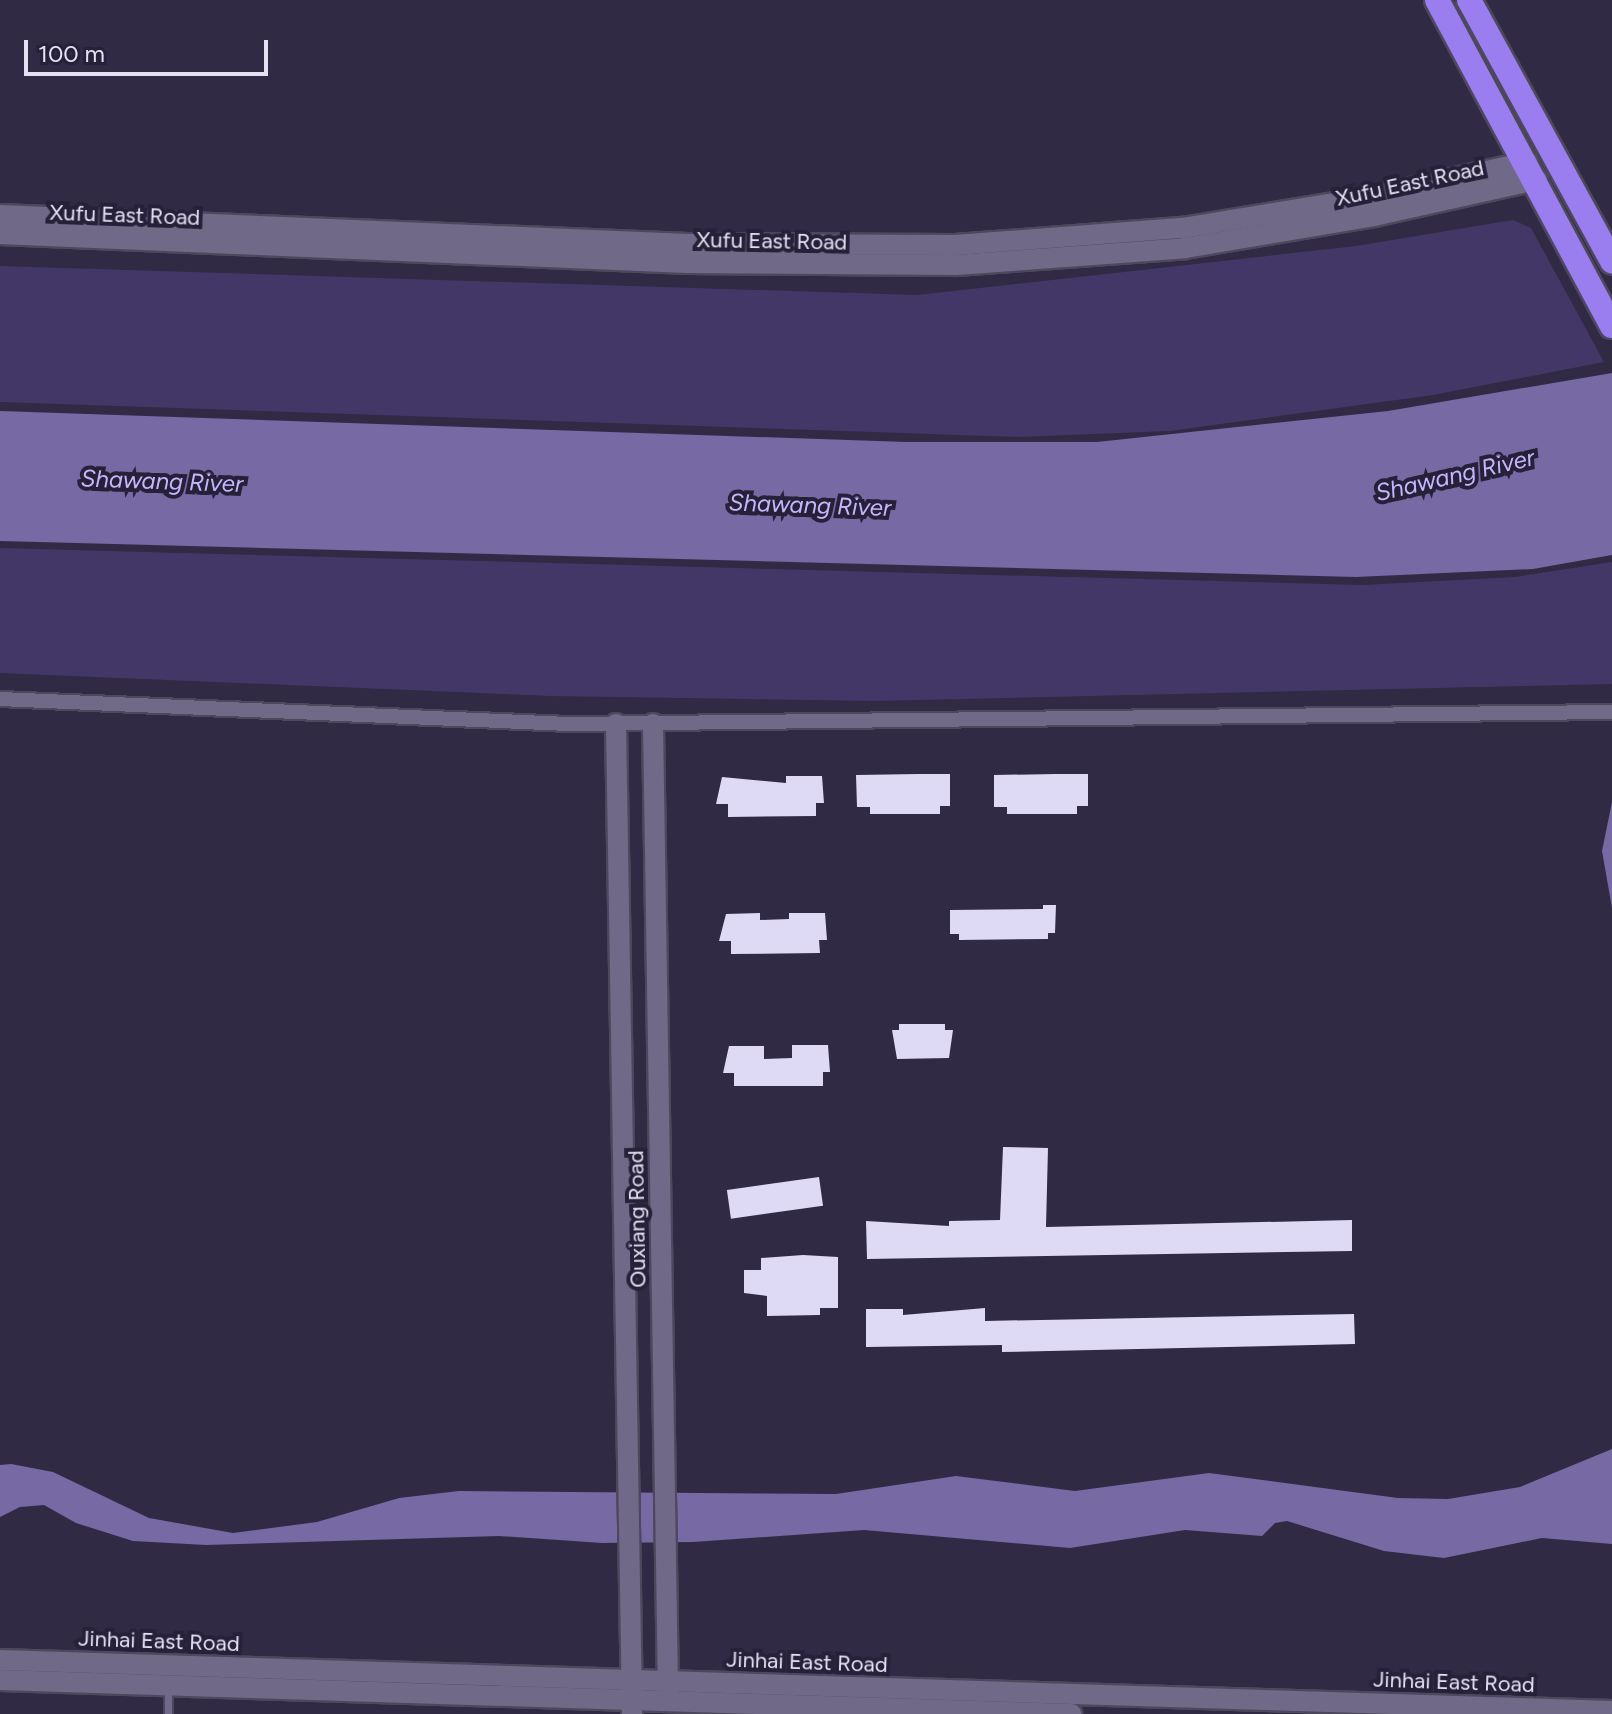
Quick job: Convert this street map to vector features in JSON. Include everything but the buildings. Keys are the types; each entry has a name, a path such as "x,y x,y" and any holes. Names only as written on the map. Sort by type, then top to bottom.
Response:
{"highway":[{"path":"1437,0 1532,171 1612,326"},
{"path":"1469,0 1612,261"}],"main road":[{"name":"Xufu East Road","path":"0,215 687,244 955,245 1197,226 1532,171"},
{"name":"Xufu East Road","path":"0,234 686,263 956,265 1185,248 1374,216 1532,171"},
{"name":"Ouxiang Road","path":"616,724 632,1698"},
{"name":"Ouxiang Road","path":"653,724 668,1698"},
{"name":"Jinhai East Road","path":"0,1660 632,1698"},
{"name":"Jinhai East Road","path":"0,1680 632,1698 1612,1711"},
{"name":"Jinhai East Road","path":"668,1698 1071,1714"}],"street":[{"path":"0,699 616,724 1612,712"}],"lane":[{"path":"168,1686 168,1714"}],"shaded area":[{"path":"1513,220 1531,228 1604,362 1433,395 1170,431 1019,437 0,402 0,266 917,295 1356,246"},
{"path":"0,548 1363,585 1515,577 1612,562 1612,684 873,701 550,696 0,673"}],"water":[{"name":"Shawang River","path":"1612,373 1612,555 1533,569 1356,577 0,541 0,411 906,442 1097,442 1388,411"},
{"path":"1612,802 1612,908 1602,851"},
{"path":"1612,1449 1612,1544 1542,1538 1444,1558 1384,1551 1287,1521 1275,1523 1262,1536 1185,1530 1070,1548 864,1530 693,1542 602,1543 499,1536 206,1545 133,1541 76,1523 44,1505 20,1507 0,1517 0,1465 11,1464 53,1472 149,1518 233,1533 317,1522 399,1498 459,1491 836,1494 956,1476 1075,1491 1209,1473 1398,1498 1448,1499 1520,1487"}]}
